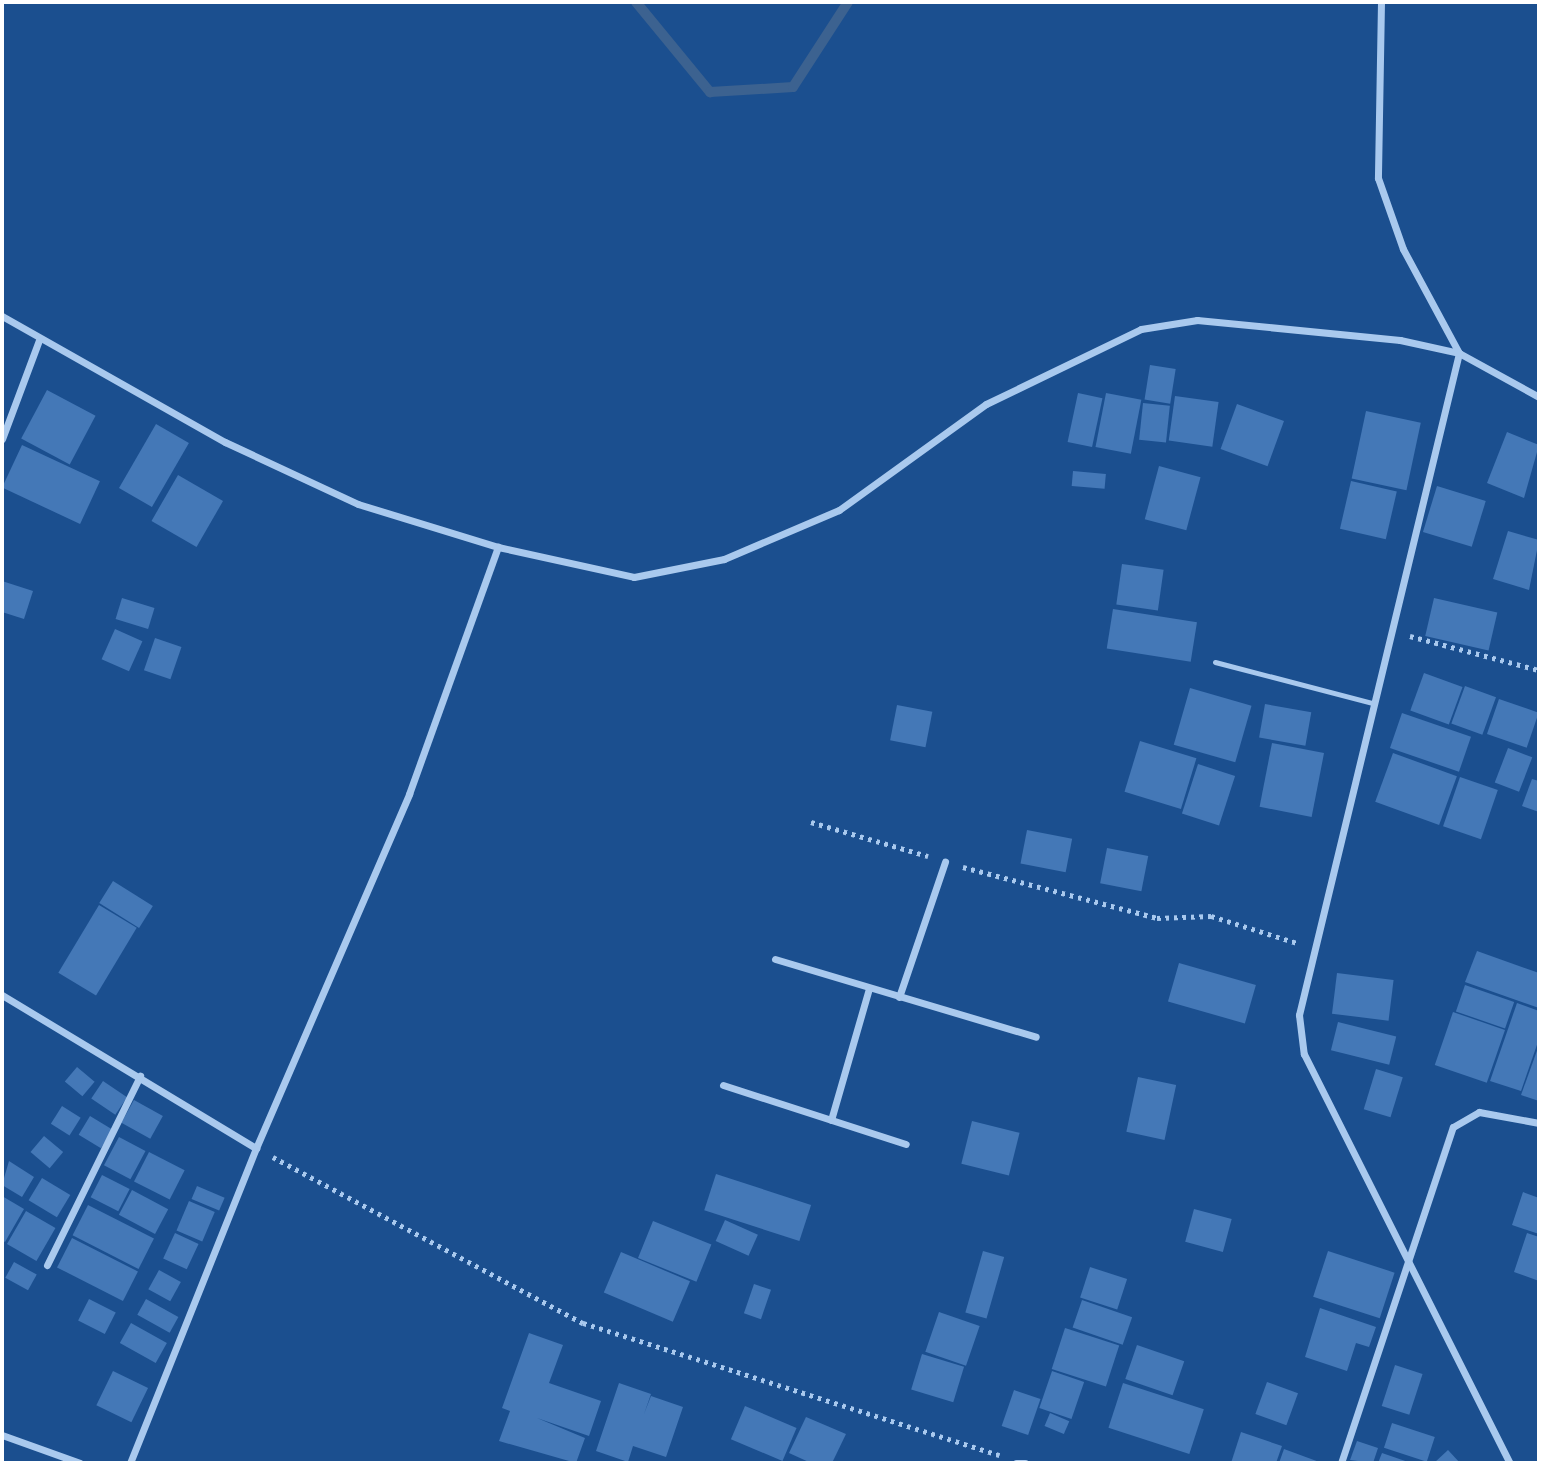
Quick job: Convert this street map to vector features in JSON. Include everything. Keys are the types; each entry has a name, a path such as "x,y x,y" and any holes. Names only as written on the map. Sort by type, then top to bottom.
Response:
{"street":[{"path":"1381,2 1378,178 1403,249 1459,353 1389,630 1299,1015 1304,1054 1510,1463"},
{"path":"2,316 39,340 225,442 358,504 498,547 634,577 724,559 838,510 986,404 1140,329 1197,320 1342,332 1459,353 1539,397"},
{"path":"2,439 39,340"},
{"path":"130,1463 256,1148 409,794 498,547"},
{"path":"899,997 945,862"},
{"path":"775,959 1036,1037"},
{"path":"831,1120 869,988"},
{"path":"2,995 256,1148"},
{"path":"47,1265 140,1076"},
{"path":"723,1085 906,1144"},
{"path":"1341,1463 1453,1127 1479,1112 1539,1124"},
{"path":"2,1435 80,1463"}],"lane":[{"path":"1214,662 1372,702"}],"path":[{"path":"1389,630 1539,670"},
{"path":"811,822 945,862 1157,918 1210,916 1314,949"},
{"path":"256,1148 583,1323 1019,1462"}],"building":[{"path":"1150,365 1176,369 1170,404 1145,400"},
{"path":"47,390 96,416 70,464 21,439"},
{"path":"1078,393 1102,398 1092,447 1068,442"},
{"path":"1106,393 1141,400 1131,454 1096,447"},
{"path":"1175,396 1219,402 1212,447 1169,441"},
{"path":"1143,403 1170,406 1166,443 1139,440"},
{"path":"1237,404 1284,421 1268,466 1221,449"},
{"path":"1366,411 1421,423 1406,490 1352,478"},
{"path":"156,424 189,443 152,507 119,488"},
{"path":"1507,432 1539,445 1524,498 1487,483"},
{"path":"22,445 100,481 80,524 2,488"},
{"path":"1159,466 1201,477 1186,530 1145,519"},
{"path":"1073,471 1106,474 1105,489 1072,486"},
{"path":"178,475 223,501 197,547 152,521"},
{"path":"1351,481 1397,492 1386,539 1340,529"},
{"path":"1437,486 1486,501 1472,547 1423,532"},
{"path":"1508,531 1539,540 1529,590 1493,579"},
{"path":"1122,564 1164,570 1158,610 1116,605"},
{"path":"2,581 33,591 24,619 2,612"},
{"path":"122,598 155,608 148,629 116,619"},
{"path":"1434,598 1497,613 1489,651 1425,636"},
{"path":"1113,609 1197,622 1191,662 1107,649"},
{"path":"115,629 142,641 129,671 102,659"},
{"path":"155,638 181,647 170,679 144,670"},
{"path":"1424,673 1463,687 1449,725 1410,711"},
{"path":"1465,686 1496,697 1482,735 1451,724"},
{"path":"1190,688 1252,706 1235,762 1174,745"},
{"path":"1499,699 1539,713 1527,748 1487,734"},
{"path":"1265,704 1311,712 1305,746 1259,737"},
{"path":"897,705 932,712 925,747 890,740"},
{"path":"1402,713 1471,737 1459,772 1390,748"},
{"path":"1140,741 1196,758 1181,809 1125,792"},
{"path":"1272,743 1324,753 1312,817 1260,807"},
{"path":"1508,748 1532,757 1519,792 1495,783"},
{"path":"1393,753 1457,776 1439,825 1375,802"},
{"path":"1198,764 1235,776 1219,826 1182,813"},
{"path":"1460,777 1498,790 1481,839 1443,826"},
{"path":"1532,779 1539,781 1539,812 1522,806"},
{"path":"1027,830 1072,839 1066,872 1021,863"},
{"path":"1107,848 1148,856 1141,891 1100,883"},
{"path":"113,881 153,906 139,928 99,903"},
{"path":"99,905 137,928 96,995 58,973"},
{"path":"1477,951 1539,973 1539,1008 1465,982"},
{"path":"1179,963 1256,985 1245,1024 1168,1001"},
{"path":"1337,973 1394,980 1389,1021 1332,1014"},
{"path":"1465,985 1514,1002 1505,1028 1456,1011"},
{"path":"1517,1003 1539,1011 1539,1039 1521,1091 1490,1081"},
{"path":"1453,1012 1505,1030 1487,1083 1435,1065"},
{"path":"1338,1022 1396,1037 1389,1065 1331,1050"},
{"path":"1539,1045 1539,1101 1521,1095"},
{"path":"77,1067 95,1082 82,1096 65,1082"},
{"path":"1376,1069 1403,1077 1390,1117 1364,1109"},
{"path":"1138,1077 1176,1085 1165,1140 1126,1132"},
{"path":"103,1081 127,1097 115,1115 91,1098"},
{"path":"134,1100 163,1116 150,1139 121,1123"},
{"path":"62,1106 81,1118 70,1135 51,1124"},
{"path":"90,1116 112,1129 101,1148 79,1135"},
{"path":"972,1121 1020,1133 1009,1176 961,1164"},
{"path":"44,1136 63,1152 50,1168 31,1152"},
{"path":"119,1137 145,1151 130,1179 104,1165"},
{"path":"149,1152 185,1170 170,1200 134,1181"},
{"path":"9,1161 34,1177 22,1197 2,1185"},
{"path":"716,1174 811,1205 799,1241 704,1210"},
{"path":"102,1175 130,1189 118,1211 91,1197"},
{"path":"42,1178 70,1195 57,1217 29,1200"},
{"path":"197,1186 225,1198 219,1211 192,1199"},
{"path":"132,1190 168,1209 155,1234 119,1215"},
{"path":"1523,1192 1539,1198 1539,1234 1512,1225"},
{"path":"2,1196 24,1209 5,1242 2,1240"},
{"path":"189,1201 215,1212 202,1241 176,1230"},
{"path":"88,1205 154,1239 138,1269 73,1235"},
{"path":"1194,1209 1232,1219 1223,1252 1185,1242"},
{"path":"26,1211 55,1228 36,1261 7,1244"},
{"path":"725,1220 758,1235 749,1256 716,1241"},
{"path":"653,1221 711,1245 696,1282 638,1258"},
{"path":"175,1233 199,1244 187,1269 163,1258"},
{"path":"1527,1233 1539,1237 1539,1281 1514,1272"},
{"path":"72,1238 138,1272 123,1301 57,1267"},
{"path":"983,1251 1004,1257 987,1319 965,1313"},
{"path":"1328,1251 1395,1273 1380,1318 1313,1297"},
{"path":"621,1252 690,1281 673,1322 604,1293"},
{"path":"14,1262 37,1275 28,1290 5,1278"},
{"path":"1090,1267 1127,1279 1117,1309 1080,1297"},
{"path":"159,1270 181,1282 170,1301 148,1289"},
{"path":"754,1284 771,1290 761,1319 744,1313"},
{"path":"89,1299 116,1313 105,1334 78,1320"},
{"path":"146,1299 178,1317 170,1333 137,1315"},
{"path":"1082,1300 1132,1317 1123,1345 1073,1327"},
{"path":"1320,1308 1376,1327 1369,1347 1356,1343 1347,1371 1305,1357"},
{"path":"939,1312 980,1326 966,1366 925,1352"},
{"path":"131,1323 167,1343 156,1363 120,1343"},
{"path":"1065,1328 1119,1346 1106,1387 1052,1369"},
{"path":"529,1333 563,1345 549,1383 601,1401 589,1436 537,1418 585,1438 576,1463 499,1441 510,1411 502,1408"},
{"path":"1137,1345 1184,1361 1173,1395 1125,1379"},
{"path":"922,1354 964,1367 953,1402 911,1389"},
{"path":"1395,1365 1423,1374 1409,1415 1382,1406"},
{"path":"113,1371 148,1388 131,1422 96,1405"},
{"path":"1052,1371 1084,1382 1071,1419 1039,1408"},
{"path":"1267,1382 1298,1393 1286,1425 1255,1414"},
{"path":"619,1383 651,1394 644,1414 651,1396 683,1407 666,1457 633,1446 628,1462 596,1451"},
{"path":"1123,1383 1204,1409 1189,1454 1108,1428"},
{"path":"1014,1390 1040,1399 1028,1435 1002,1426"},
{"path":"745,1406 797,1428 782,1461 731,1439"},
{"path":"1050,1413 1069,1421 1064,1434 1045,1426"},
{"path":"806,1417 846,1434 832,1463 811,1463 789,1453"},
{"path":"1392,1423 1435,1437 1427,1462 1384,1448"},
{"path":"1241,1432 1282,1446 1276,1463 1231,1463"},
{"path":"1357,1441 1378,1448 1373,1463 1350,1460"},
{"path":"1284,1449 1322,1463 1279,1463"},
{"path":"1448,1450 1460,1463 1434,1463"},
{"path":"1382,1453 1411,1463 1378,1463"}],"waterway":[{"path":"636,2 710,92 793,87 848,2"}]}
